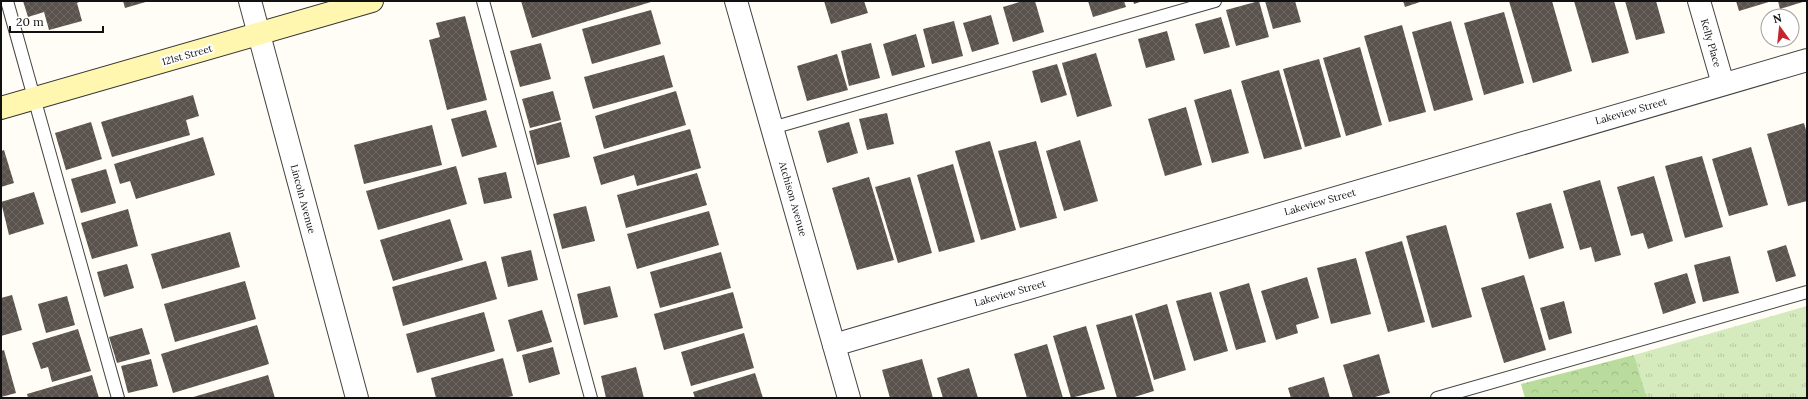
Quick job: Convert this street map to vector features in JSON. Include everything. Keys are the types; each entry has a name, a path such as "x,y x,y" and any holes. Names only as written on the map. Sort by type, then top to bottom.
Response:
{"street":[{"name":"Lincoln Avenue","path":"250,1 357,398"},
{"name":"121st Street","path":"1,108 259,35 372,1"},
{"name":"Atchison Avenue","path":"736,1 849,398"},
{"name":"Kelly Place","path":"1699,1 1723,84"},
{"name":"Lakeview Street","path":"834,345 1807,60"}],"lane":[{"path":"7,1 118,398"},
{"path":"483,1 591,398"},
{"path":"772,128 1215,1"},
{"path":"1437,398 1807,292"}],"green space":[{"path":"1807,306 1807,398 1647,398 1634,355"},
{"path":"1634,355 1647,398 1525,398 1521,384"}],"building":[{"path":"23,1 81,1 77,3 82,21 49,30 44,12 28,17"},
{"path":"123,1 149,1 125,8"},
{"path":"521,1 651,1 651,2 532,38"},
{"path":"824,1 864,1 868,13 831,24"},
{"path":"1023,1 1035,1 1044,32 1013,42 1003,7"},
{"path":"1088,1 1124,1 1126,7 1093,17"},
{"path":"1133,1 1143,1 1134,4"},
{"path":"1259,1 1269,37 1236,46 1226,10"},
{"path":"1265,1 1295,1 1301,22 1273,29"},
{"path":"1403,1 1423,1 1405,7"},
{"path":"1509,1 1552,1 1572,71 1533,83"},
{"path":"1574,1 1614,1 1629,53 1592,63"},
{"path":"1625,1 1656,1 1665,33 1636,40"},
{"path":"1736,1 1772,1 1739,11"},
{"path":"1778,1 1806,1 1783,8 1780,8"},
{"path":"651,10 661,44 592,64 582,29"},
{"path":"1504,12 1524,83 1484,95 1464,23"},
{"path":"991,15 999,44 972,52 963,23"},
{"path":"465,16 487,100 447,110 429,40 440,37 436,23"},
{"path":"1221,17 1230,47 1204,54 1195,24"},
{"path":"954,21 963,56 932,64 923,29"},
{"path":"1451,21 1473,100 1434,111 1412,32"},
{"path":"1402,25 1426,112 1389,122 1364,36"},
{"path":"1167,31 1175,60 1146,68 1138,39"},
{"path":"916,34 925,67 892,76 883,44"},
{"path":"541,43 551,79 520,87 510,51"},
{"path":"871,43 880,78 849,86 841,51"},
{"path":"1360,47 1382,125 1346,136 1323,58"},
{"path":"1096,53 1112,106 1077,117 1062,63"},
{"path":"837,54 848,90 807,101 797,66"},
{"path":"664,55 673,87 593,109 584,77"},
{"path":"1319,59 1341,137 1305,147 1283,69"},
{"path":"1057,64 1067,95 1041,103 1032,71"},
{"path":"1279,70 1302,149 1264,159 1241,81"},
{"path":"1231,89 1249,153 1212,163 1194,100"},
{"path":"553,91 561,120 530,128 522,99"},
{"path":"676,91 686,125 604,149 595,116"},
{"path":"193,95 199,116 186,120 190,135 112,157 101,122"},
{"path":"1186,107 1202,165 1165,176 1148,119"},
{"path":"486,110 497,147 462,157 451,119"},
{"path":"887,113 894,144 867,150 859,119"},
{"path":"91,122 102,159 66,170 55,133"},
{"path":"561,122 570,157 537,165 529,131"},
{"path":"849,122 858,153 827,163 818,131"},
{"path":"1804,123 1807,134 1807,201 1788,206 1767,134"},
{"path":"432,125 442,165 364,184 354,145"},
{"path":"690,129 701,168 637,186 634,175 601,185 593,157"},
{"path":"203,137 215,175 136,199 130,181 120,184 114,164"},
{"path":"1080,140 1098,201 1064,211 1046,151"},
{"path":"990,141 1016,230 981,240 955,151"},
{"path":"1036,141 1057,218 1020,228 998,151"},
{"path":"1751,147 1768,205 1729,216 1712,159"},
{"path":"4,150 14,183 1,187 1,151"},
{"path":"1702,156 1723,227 1685,238 1665,166"},
{"path":"953,164 975,242 939,252 917,175"},
{"path":"456,166 467,204 378,230 366,191"},
{"path":"106,169 116,203 81,213 71,179"},
{"path":"506,172 512,198 484,204 478,178"},
{"path":"697,173 707,205 626,228 617,195"},
{"path":"1654,176 1673,241 1648,249 1643,233 1631,236 1617,187"},
{"path":"869,177 894,260 857,270 832,188"},
{"path":"910,177 932,253 898,263 875,187"},
{"path":"1600,180 1621,255 1595,262 1591,247 1580,250 1563,191"},
{"path":"34,192 44,224 9,235 1,202"},
{"path":"1551,203 1564,248 1529,259 1516,213"},
{"path":"586,206 595,241 562,249 553,214"},
{"path":"128,209 138,246 92,259 81,223"},
{"path":"709,211 719,245 637,269 627,234"},
{"path":"450,219 463,260 393,281 380,240"},
{"path":"1446,225 1472,317 1432,328 1406,236"},
{"path":"230,232 240,267 162,289 151,254"},
{"path":"1402,241 1425,322 1388,332 1365,252"},
{"path":"1786,245 1796,276 1776,282 1767,251"},
{"path":"531,250 538,280 508,287 501,257"},
{"path":"721,252 731,288 660,308 650,272"},
{"path":"1730,256 1739,293 1703,302 1694,265"},
{"path":"1356,258 1371,314 1331,324 1317,268"},
{"path":"486,261 497,299 403,326 392,287"},
{"path":"127,264 134,288 104,297 97,272"},
{"path":"1687,273 1696,303 1663,314 1654,283"},
{"path":"1524,275 1546,350 1504,363 1481,288"},
{"path":"1307,277 1319,318 1296,325 1298,333 1276,340 1261,291"},
{"path":"245,281 256,319 175,342 164,304"},
{"path":"1249,283 1266,342 1236,350 1219,292"},
{"path":"610,286 618,317 584,325 577,294"},
{"path":"733,292 743,328 664,350 654,314"},
{"path":"1211,292 1228,351 1194,361 1176,301"},
{"path":"12,295 22,330 1,336 1,298"},
{"path":"67,296 75,325 46,333 38,304"},
{"path":"1564,301 1572,333 1549,340 1540,308"},
{"path":"1167,304 1186,370 1154,380 1135,314"},
{"path":"542,310 552,342 517,352 508,320"},
{"path":"484,312 495,351 417,373 406,334"},
{"path":"1132,315 1154,391 1131,398 1117,398 1096,325"},
{"path":"257,325 269,364 173,393 161,354"},
{"path":"1086,326 1105,389 1071,398 1053,336"},
{"path":"142,328 150,354 117,363 109,337"},
{"path":"78,329 91,371 52,382 48,367 41,369 32,343"},
{"path":"744,333 754,368 691,386 681,352"},
{"path":"1047,344 1063,398 1027,398 1014,354"},
{"path":"553,347 560,374 529,383 522,355"},
{"path":"4,350 16,393 1,397 1,351"},
{"path":"1379,354 1390,393 1371,398 1353,398 1343,365"},
{"path":"503,358 513,396 504,398 436,398 431,378"},
{"path":"151,359 158,386 128,393 121,366"},
{"path":"922,359 933,398 890,398 882,370"},
{"path":"636,367 644,398 606,398 601,376"},
{"path":"969,368 978,398 943,398 937,378"},
{"path":"755,373 763,398 695,398 693,392"},
{"path":"92,375 99,398 28,398 27,394"},
{"path":"268,375 275,398 190,398"},
{"path":"1324,377 1330,398 1291,398 1288,388"}]}
